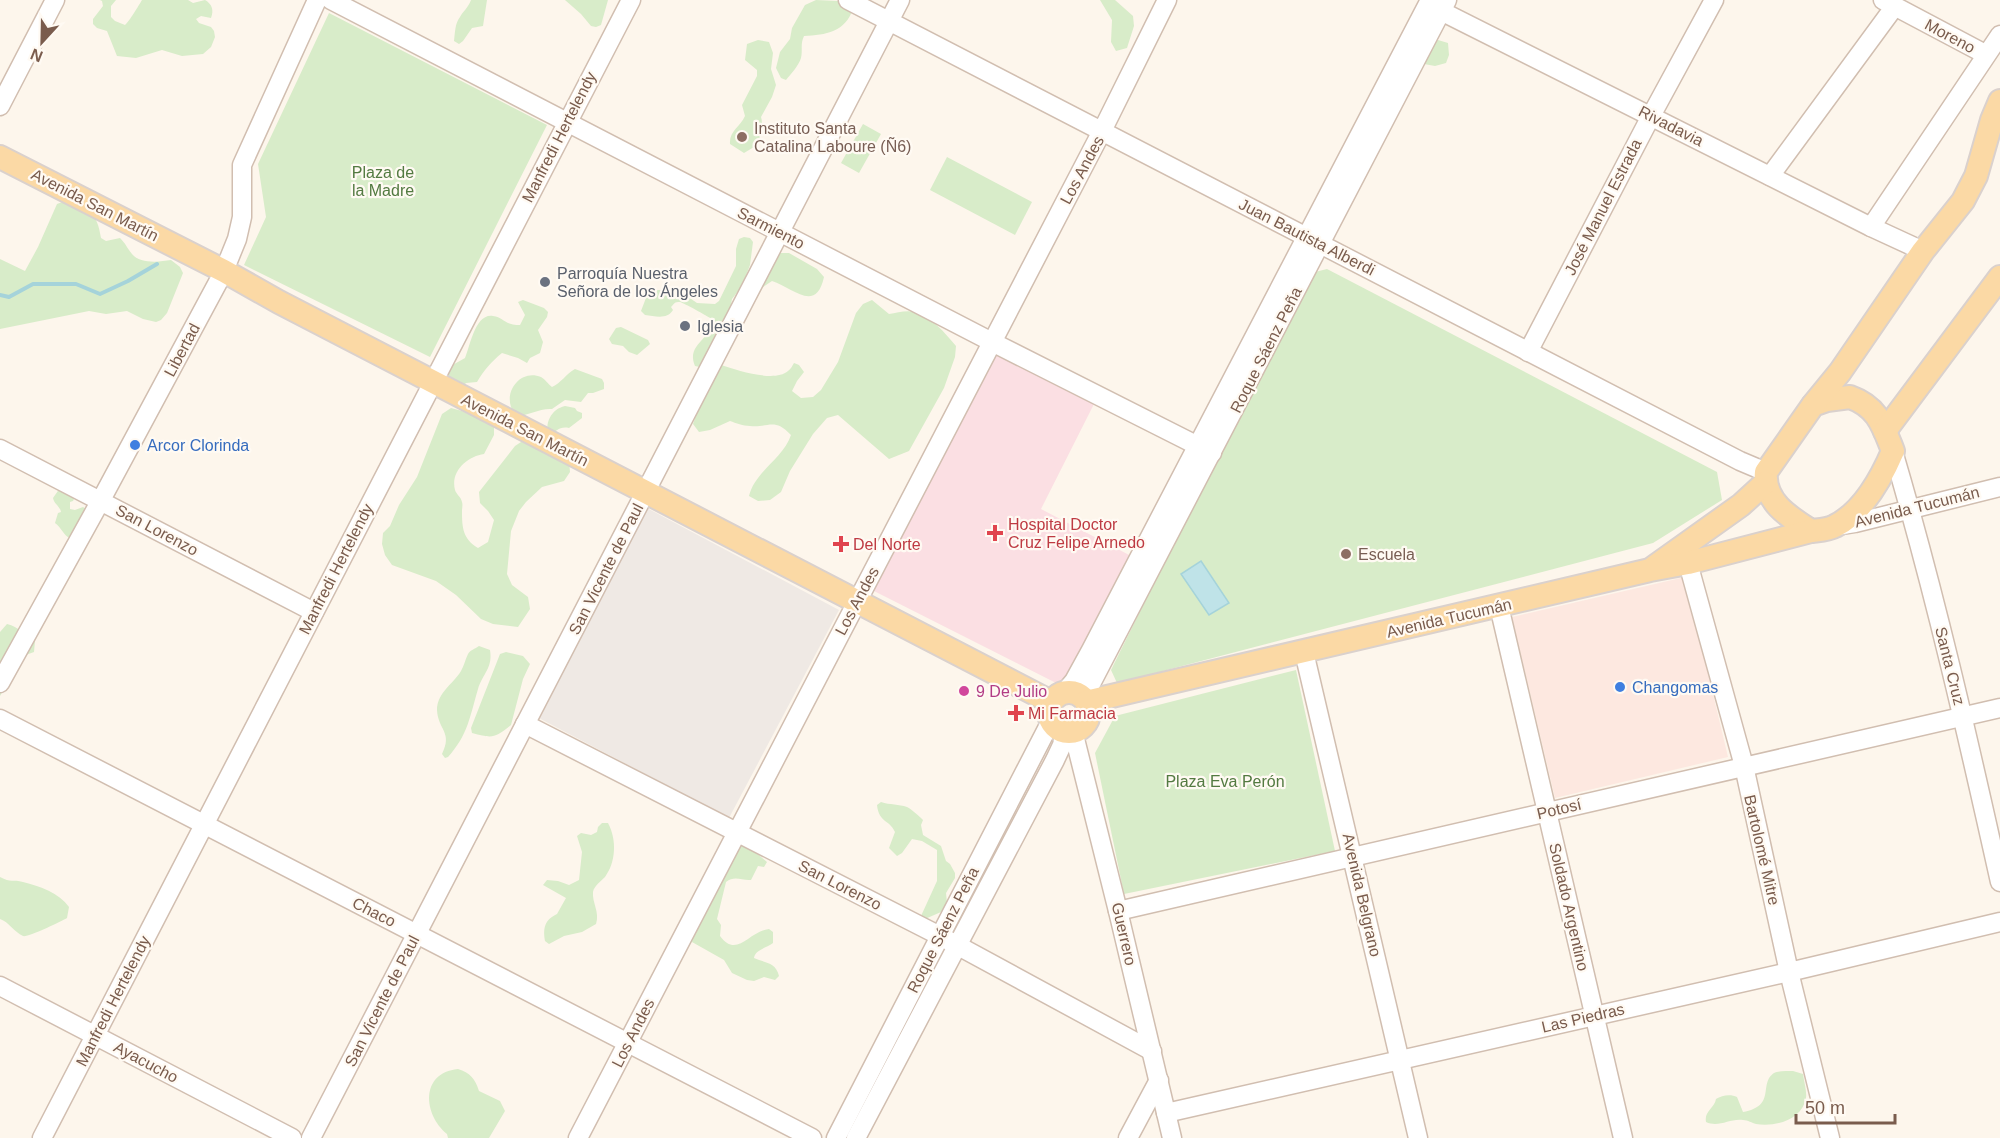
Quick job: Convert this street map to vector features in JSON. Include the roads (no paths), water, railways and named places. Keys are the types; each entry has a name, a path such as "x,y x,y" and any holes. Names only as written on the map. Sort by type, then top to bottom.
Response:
{"main road":[{"path":"1650,570 1741,505 1765,478 1813,405 1840,372 1923,251 1963,201 1976,176 1992,120 2000,101"},
{"name":"Avenida San Martín","path":"0,157 224,271 279,302 1068,712"},
{"path":"1765,478 1781,511 1811,531 1834,527 1850,516 1877,483 1889,441 2000,277"},
{"path":"1813,405 1827,400 1852,398 1869,406 1881,420 1889,441"},
{"name":"Avenida Tucumán","path":"1068,712 1304,652 1688,563 1811,531"}],"street":[{"path":"0,106 55,0"},
{"name":"Libertad","path":"0,683 224,271 237,239 242,218 242,165 317,0"},
{"name":"Sarmiento","path":"331,0 1205,450"},
{"name":"Manfredi Hertelendy","path":"42,1138 631,0"},
{"name":"Juan Bautista Alberdi","path":"848,0 1740,462 1765,478"},
{"name":"San Vicente de Paul","path":"311,1138 900,0"},
{"name":"Los Andes","path":"578,1138 1102,131 1167,0"},
{"name":"José Manuel Estrada","path":"1528,352 1714,0"},
{"name":"Rivadavia","path":"1433,3 1651,116 1923,251"},
{"name":"Roque Sáenz Peña","path":"836,1138 940,936 1068,712 1108,655 1205,450 1433,3"},
{"path":"1770,176 1889,3"},
{"name":"Moreno","path":"1889,3 1985,54"},
{"path":"1871,227 1985,54 2000,35"},
{"name":"Santa Cruz","path":"1889,441 1911,510 1963,717 2000,882"},
{"name":"San Lorenzo","path":"0,448 314,612"},
{"name":"Avenida Tucumán","path":"1834,527 2000,487"},
{"name":"Bartolomé Mitre","path":"1688,563 1744,766 1789,972 1830,1138"},
{"name":"Soldado Argentino","path":"1499,606 1623,1138"},
{"name":"Avenida Belgrano","path":"1304,652 1418,1138"},
{"name":"Potosí","path":"1118,911 1353,855 2000,708"},
{"name":"Roque Sáenz Peña","path":"856,1138 1055,760 1062,745 1068,712"},
{"name":"Guerrero","path":"1068,712 1172,1138"},
{"name":"Chaco","path":"0,719 813,1138"},
{"name":"San Lorenzo","path":"525,724 940,936 1152,1051"},
{"name":"Las Piedras","path":"1166,1113 2000,922"},
{"name":"Ayacucho","path":"0,986 292,1138"},
{"path":"1128,1138 1159,1080"}],"water":[{"path":"1201,561 1229,603 1209,615 1181,574"}],"waterway":[{"path":"0,295 9,297 33,284 76,284 100,294 157,264"}],"place":[{"name":"Instituto Santa Catalina Laboure (Ñ6)","path":"742,137"},
{"name":"Parroquía Nuestra Señora de los Ángeles","path":"545,282"},
{"name":"Iglesia","path":"685,326"},
{"name":"Arcor Clorinda","path":"135,445"},
{"name":"Hospital Doctor Cruz Felipe Arnedo","path":"995,533"},
{"name":"Del Norte","path":"841,544"},
{"name":"Escuela","path":"1346,554"},
{"name":"Changomas","path":"1620,687"},
{"name":"9 De Julio","path":"964,691"},
{"name":"Mi Farmacia","path":"1016,713"}],"park label":[{"name":"Plaza de la Madre","path":"383,181"},
{"name":"Plaza Eva Perón","path":"1225,781"}]}
